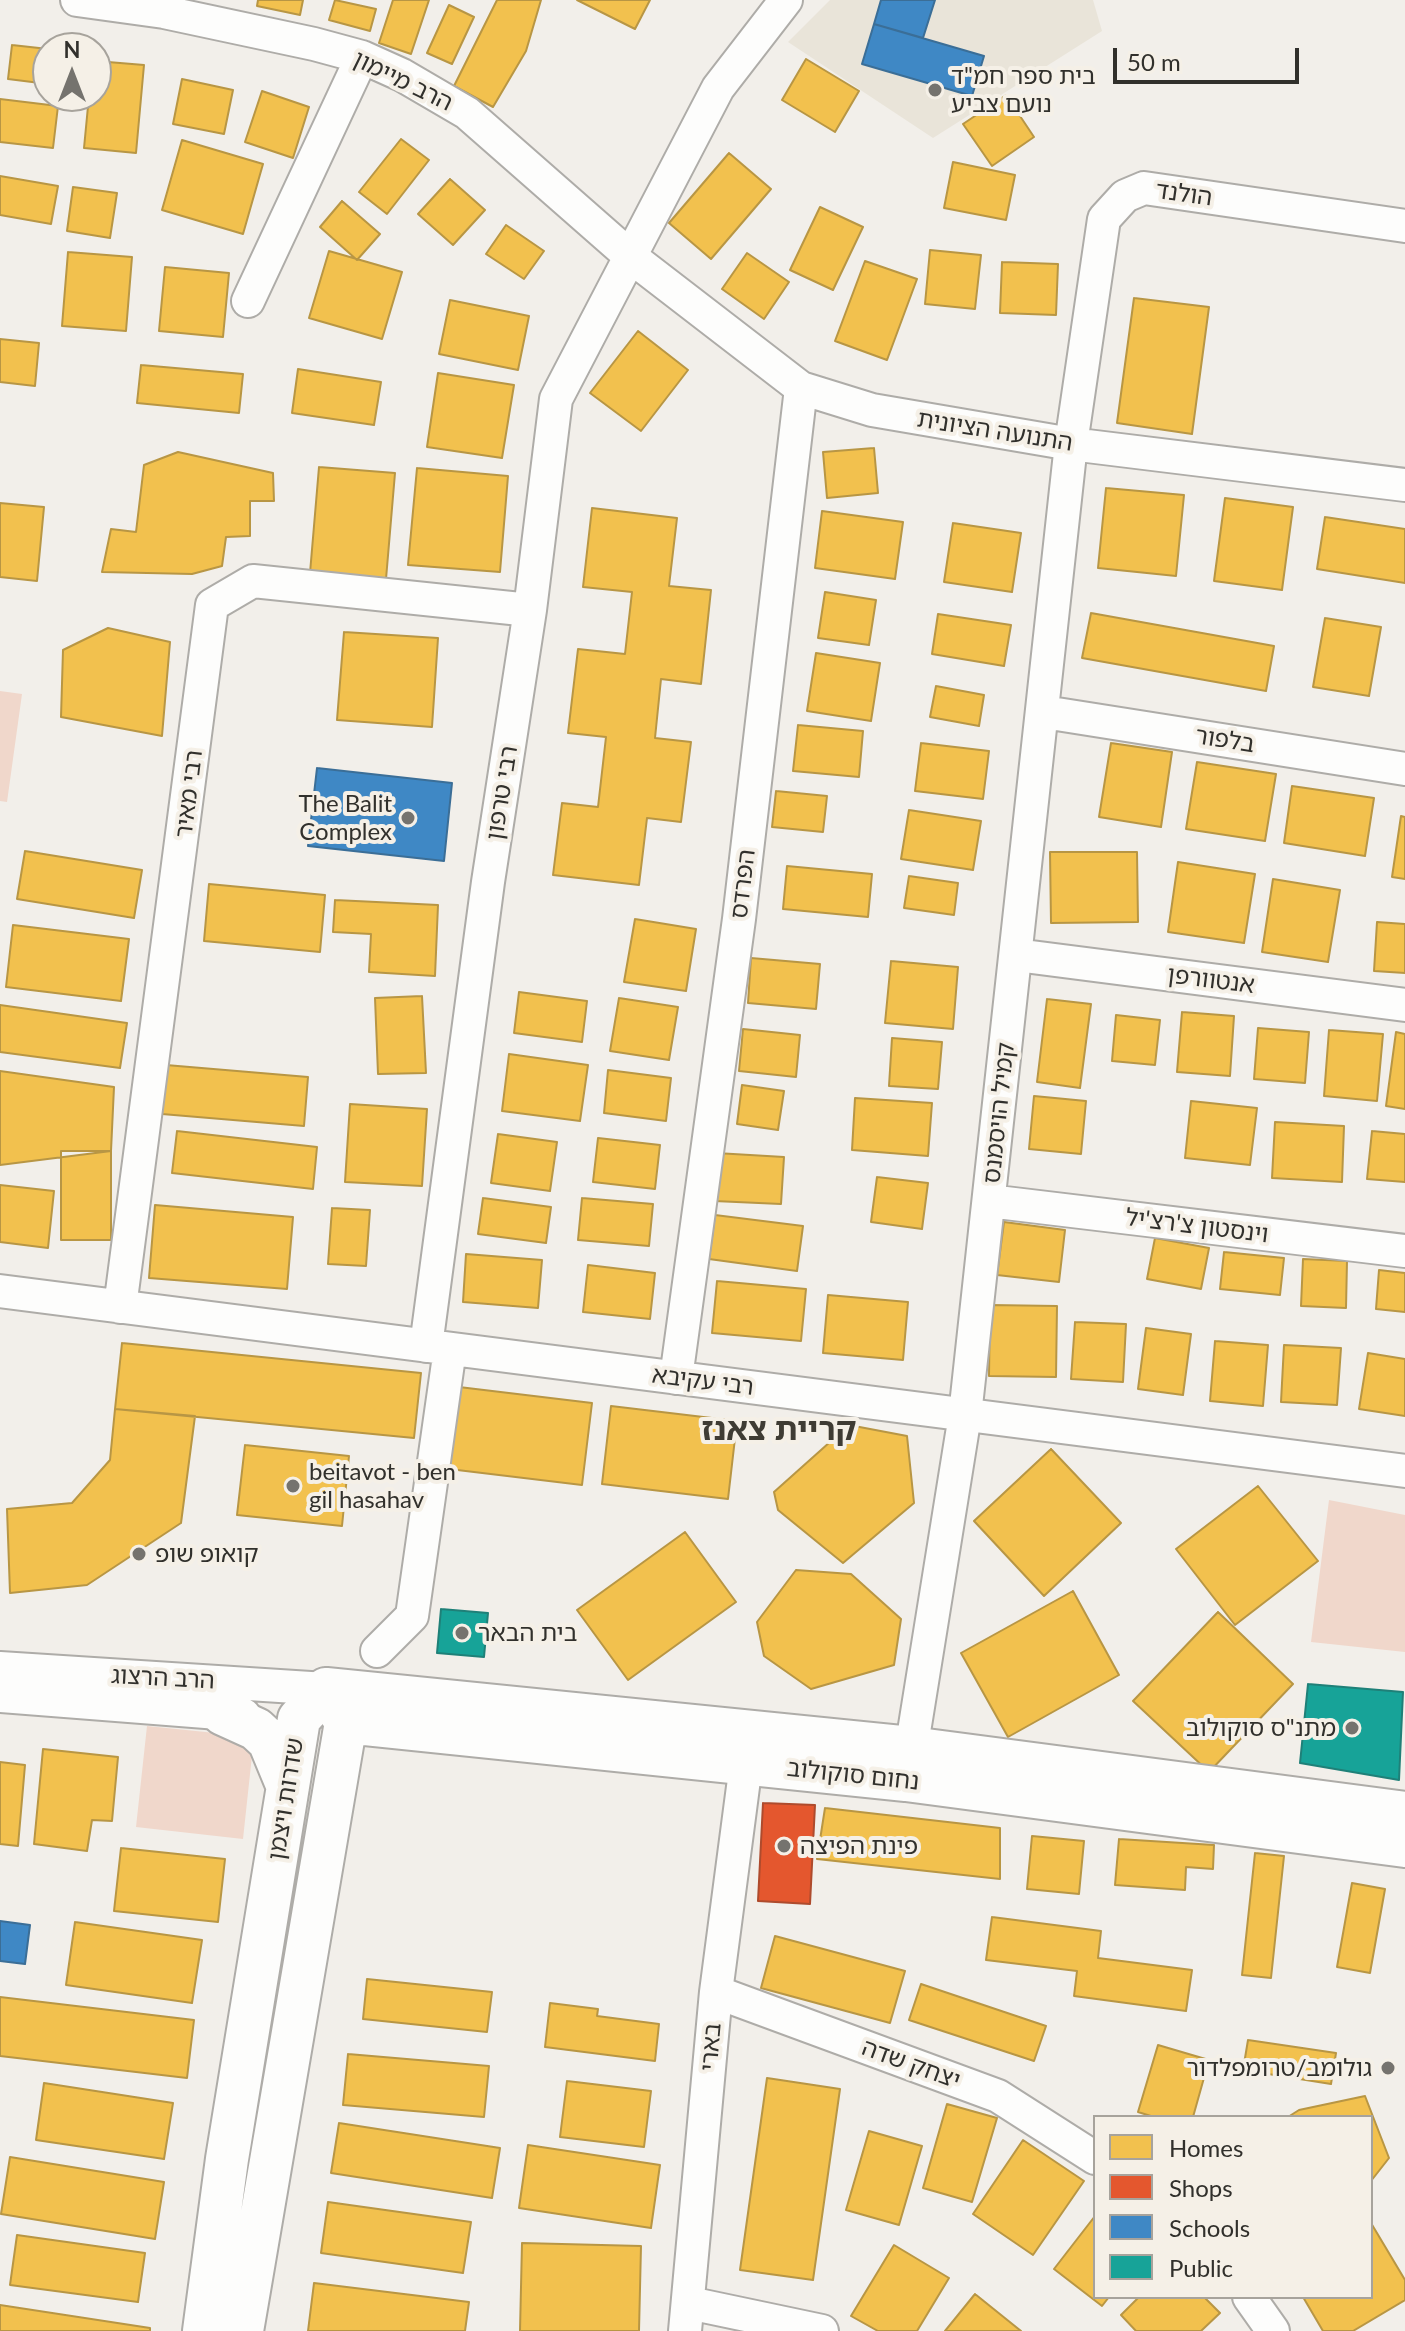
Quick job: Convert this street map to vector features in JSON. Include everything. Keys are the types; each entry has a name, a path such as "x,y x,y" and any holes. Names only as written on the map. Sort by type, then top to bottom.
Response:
{"main road":[{"name":"נחום סוקולוב","path":"324,1710 1405,1813"},
{"name":"נחום סוקולוב","path":"324,1710 411,1727 746,1764 908,1764 1405,1846"},
{"name":"שדרות ויצמן","path":"204,2331 227,2159 288,1787 324,1710"},
{"name":"שדרות ויצמן","path":"242,2331 334,1801 324,1710"},
{"path":"223,1714 256,1729 269,1741 288,1787"},
{"path":"334,1801 346,1776 369,1749 381,1739 411,1727"}],"street":[{"name":"הרב מיימון","path":"77,0 164,12 362,57 467,113 631,257"},
{"name":"רבי טרפון","path":"377,1651 412,1616 488,882 530,610 556,399 718,88 786,0"},
{"path":"248,301 362,57"},
{"name":"הולנד","path":"1071,444 1104,219 1125,196 1144,188 1405,226"},
{"name":"התנועה הציונית","path":"631,257 801,388 872,410 1071,444 1405,485"},
{"name":"הפרדס","path":"676,1378 739,919 801,388"},
{"name":"קמיל הויסמנס","path":"908,1764 965,1415 1071,444"},
{"name":"רבי מאיר","path":"120,1307 212,605 253,581 530,610"},
{"name":"בלפור","path":"1044,712 1405,769"},
{"name":"אנטוורפן","path":"1016,955 1405,1005"},
{"name":"וינסטון צ'רצ'יל","path":"989,1201 1405,1251"},
{"name":"רבי עקיבא","path":"0,1291 1405,1471"},
{"name":"הרב הרצוג","path":"0,1668 324,1710"},
{"name":"הרב הרצוג","path":"0,1696 223,1714 324,1710"},
{"name":"בארי","path":"687,2317 716,1992 746,1764"},
{"name":"יצחק שדה","path":"716,1992 998,2096 1093,2157"},
{"path":"1250,2299 1273,2331"},
{"path":"687,2317 819,2329"}],"shaded area":[{"name":"בית ספר חמ\"ד נועם צביע","path":"830,0 1093,0 1102,31 933,138 788,42"},
{"path":"0,691 22,694 7,802 0,801"},
{"path":"1329,1500 1405,1515 1405,1652 1311,1642"},
{"path":"147,1726 254,1737 243,1839 136,1827"}],"building: Homes":[{"path":"258,0 303,0 300,15 257,6"},
{"path":"335,0 376,9 370,31 329,20"},
{"path":"393,0 429,0 411,54 379,43"},
{"path":"497,0 541,0 526,51 493,107 454,86"},
{"path":"577,0 650,0 635,29"},
{"path":"449,5 474,17 452,64 427,53"},
{"path":"12,45 32,47 32,82 8,79"},
{"path":"806,59 859,91 835,132 782,100"},
{"path":"112,62 144,65 136,153 84,148 87,112 112,112"},
{"path":"182,79 233,90 224,134 173,124"},
{"path":"262,91 309,107 293,158 245,142"},
{"path":"1006,95 1034,137 992,166 963,124"},
{"path":"0,99 32,103 32,112 57,112 53,148 0,142"},
{"path":"401,139 429,160 387,214 359,192"},
{"path":"182,140 263,164 243,234 162,210"},
{"path":"729,153 771,189 711,259 669,223"},
{"path":"953,162 1015,175 1006,220 944,208"},
{"path":"0,176 58,186 51,224 0,215"},
{"path":"450,179 485,210 453,245 418,214"},
{"path":"73,187 117,193 110,238 67,231"},
{"path":"342,201 380,234 357,260 320,227"},
{"path":"820,207 863,227 833,290 790,270"},
{"path":"506,225 544,251 524,279 486,254"},
{"path":"930,250 981,255 975,309 925,304"},
{"path":"329,251 402,272 382,339 309,318"},
{"path":"68,252 132,257 126,331 62,326"},
{"path":"747,253 789,282 764,319 722,289"},
{"path":"865,261 917,279 887,360 835,341"},
{"path":"1002,262 1058,264 1056,315 1000,313"},
{"path":"165,267 229,273 223,337 159,331"},
{"path":"1134,298 1209,307 1192,434 1117,423"},
{"path":"450,300 529,316 518,370 439,354"},
{"path":"638,331 688,370 641,431 590,393"},
{"path":"0,339 39,343 35,386 0,382"},
{"path":"141,365 243,374 239,413 137,403"},
{"path":"298,369 381,382 374,425 292,413"},
{"path":"438,373 514,385 502,458 427,447"},
{"path":"874,448 878,493 827,498 823,452"},
{"path":"178,452 273,473 274,501 250,501 250,536 226,537 222,566 192,574 102,572 111,529 136,532 144,465"},
{"path":"319,467 395,473 386,579 310,573"},
{"path":"417,468 508,476 500,572 408,565"},
{"path":"1106,488 1184,495 1176,576 1098,568"},
{"path":"1225,498 1293,507 1282,590 1214,581"},
{"path":"0,503 44,507 37,581 0,577"},
{"path":"592,508 677,518 669,586 711,590 701,684 661,679 655,738 691,742 681,822 647,818 639,885 553,875 562,803 598,807 606,737 568,733 578,649 625,654 632,592 583,587"},
{"path":"822,511 903,522 895,579 815,568"},
{"path":"1325,517 1405,529 1405,583 1317,569"},
{"path":"953,523 1021,533 1012,592 944,582"},
{"path":"825,592 876,600 869,645 818,638"},
{"path":"1091,613 1274,646 1266,691 1082,658"},
{"path":"938,614 1011,625 1004,666 932,654"},
{"path":"1325,618 1381,627 1369,696 1313,687"},
{"path":"108,628 170,642 162,736 61,717 63,650"},
{"path":"344,632 438,638 432,727 337,720"},
{"path":"816,653 880,663 871,721 807,711"},
{"path":"936,686 984,695 979,726 930,717"},
{"path":"798,725 863,731 859,777 793,771"},
{"path":"921,743 989,751 983,799 915,791"},
{"path":"1111,743 1172,752 1161,827 1099,817"},
{"path":"1197,762 1276,774 1265,841 1186,829"},
{"path":"1292,786 1374,798 1365,856 1284,843"},
{"path":"776,791 827,796 823,832 772,827"},
{"path":"909,810 981,821 973,870 901,859"},
{"path":"1401,816 1405,817 1405,879 1392,877"},
{"path":"25,851 142,870 134,918 17,899"},
{"path":"1050,852 1137,852 1138,922 1051,923"},
{"path":"1178,862 1255,874 1244,943 1168,932"},
{"path":"787,866 872,874 868,917 783,909"},
{"path":"909,876 958,883 954,915 904,908"},
{"path":"1273,879 1340,890 1328,962 1262,952"},
{"path":"209,884 325,895 320,952 204,941"},
{"path":"335,900 438,905 435,976 369,972 371,934 333,932"},
{"path":"635,919 696,929 686,991 624,982"},
{"path":"1377,922 1405,924 1405,973 1374,971"},
{"path":"13,925 129,939 121,1001 6,987"},
{"path":"751,958 820,964 816,1009 748,1003"},
{"path":"891,961 958,967 953,1029 885,1023"},
{"path":"519,992 587,1001 582,1042 514,1033"},
{"path":"422,996 426,1073 378,1074 375,998"},
{"path":"619,998 678,1007 669,1060 610,1051"},
{"path":"1047,999 1091,1004 1080,1088 1037,1082"},
{"path":"0,1005 127,1023 120,1068 0,1052"},
{"path":"1182,1012 1234,1016 1230,1076 1177,1072"},
{"path":"1116,1015 1160,1020 1155,1065 1112,1061"},
{"path":"1258,1028 1309,1032 1305,1083 1254,1079"},
{"path":"743,1029 800,1035 796,1077 739,1071"},
{"path":"1329,1030 1383,1034 1377,1101 1324,1096"},
{"path":"1396,1032 1405,1034 1405,1109 1386,1106"},
{"path":"892,1038 942,1042 938,1089 889,1086"},
{"path":"509,1054 588,1065 580,1121 502,1111"},
{"path":"166,1065 308,1077 304,1126 162,1114"},
{"path":"608,1070 671,1078 666,1121 604,1113"},
{"path":"0,1071 114,1087 111,1151 0,1165"},
{"path":"742,1085 784,1091 778,1130 737,1124"},
{"path":"1034,1096 1086,1101 1081,1154 1029,1149"},
{"path":"855,1098 932,1103 928,1156 852,1150"},
{"path":"1191,1101 1257,1108 1250,1165 1185,1158"},
{"path":"350,1104 427,1109 422,1186 345,1182"},
{"path":"1275,1122 1344,1126 1342,1182 1272,1178"},
{"path":"177,1131 317,1147 313,1189 172,1173"},
{"path":"1372,1131 1405,1134 1405,1182 1367,1179"},
{"path":"498,1134 557,1142 550,1191 491,1183"},
{"path":"598,1138 660,1145 655,1189 593,1182"},
{"path":"61,1151 111,1151 111,1240 61,1240"},
{"path":"716,1153 784,1157 781,1204 714,1201"},
{"path":"877,1177 928,1183 922,1229 871,1222"},
{"path":"0,1185 54,1191 48,1248 0,1242"},
{"path":"483,1198 551,1207 546,1243 478,1234"},
{"path":"582,1198 653,1204 649,1246 578,1240"},
{"path":"155,1205 293,1217 287,1289 149,1278"},
{"path":"332,1208 370,1210 366,1266 328,1264"},
{"path":"715,1215 803,1226 797,1271 709,1259"},
{"path":"1004,1222 1065,1230 1059,1282 997,1275"},
{"path":"1155,1238 1209,1248 1201,1289 1147,1279"},
{"path":"1224,1252 1284,1258 1280,1295 1220,1289"},
{"path":"466,1254 542,1260 538,1308 463,1302"},
{"path":"1303,1259 1347,1261 1346,1308 1301,1306"},
{"path":"588,1265 655,1273 650,1319 583,1312"},
{"path":"1379,1270 1405,1273 1405,1312 1376,1309"},
{"path":"717,1281 806,1289 801,1341 712,1333"},
{"path":"828,1295 908,1302 903,1360 823,1353"},
{"path":"990,1305 1057,1306 1056,1377 989,1376"},
{"path":"1075,1322 1126,1324 1123,1382 1071,1379"},
{"path":"1146,1328 1191,1334 1183,1395 1138,1389"},
{"path":"1215,1341 1268,1345 1263,1406 1210,1401"},
{"path":"122,1343 421,1373 414,1438 115,1409"},
{"path":"1284,1345 1341,1348 1337,1405 1281,1402"},
{"path":"1368,1353 1405,1359 1405,1416 1359,1409"},
{"path":"459,1387 592,1403 582,1485 449,1469"},
{"path":"611,1406 737,1421 728,1499 602,1484"},
{"path":"115,1409 195,1416 181,1523 87,1585 10,1593 7,1509 72,1503 110,1460"},
{"path":"849,1425 907,1436 914,1503 843,1563 778,1510 774,1492"},
{"name":"beitavot - ben gil hasahav","path":"245,1445 349,1456 342,1526 237,1515"},
{"path":"1051,1449 1121,1523 1044,1596 974,1521"},
{"path":"1258,1486 1318,1561 1235,1625 1176,1549"},
{"path":"685,1532 736,1602 628,1680 577,1610"},
{"path":"796,1570 851,1574 901,1619 894,1665 811,1689 764,1656 757,1622"},
{"path":"1073,1591 1119,1675 1008,1737 961,1653"},
{"path":"1218,1612 1293,1684 1209,1772 1133,1701"},
{"path":"43,1749 118,1757 112,1821 92,1820 87,1851 34,1844"},
{"path":"0,1762 25,1765 18,1846 0,1844"},
{"path":"825,1808 1000,1828 1000,1879 817,1859"},
{"path":"1032,1836 1084,1841 1079,1894 1027,1889"},
{"path":"1119,1839 1214,1845 1213,1869 1186,1867 1185,1890 1115,1885"},
{"path":"121,1848 225,1859 218,1922 114,1911"},
{"path":"1255,1853 1284,1856 1271,1978 1242,1975"},
{"path":"1352,1883 1385,1889 1370,1973 1337,1967"},
{"path":"992,1917 1101,1931 1098,1958 1192,1970 1186,2011 1074,1996 1077,1971 986,1960"},
{"path":"75,1922 202,1940 192,2003 66,1985"},
{"path":"775,1936 905,1971 890,2023 761,1988"},
{"path":"367,1979 492,1992 487,2032 363,2019"},
{"path":"921,1984 1046,2026 1034,2061 909,2020"},
{"path":"0,1997 194,2020 187,2078 0,2056"},
{"path":"550,2003 598,2009 597,2016 659,2024 655,2061 545,2047"},
{"path":"1248,2040 1336,2053 1331,2084 1243,2070"},
{"path":"1158,2045 1209,2060 1194,2115 1148,2115 1138,2112"},
{"path":"348,2054 489,2066 484,2117 343,2105"},
{"path":"767,2078 840,2089 813,2280 740,2270"},
{"path":"567,2081 651,2091 644,2147 560,2137"},
{"path":"44,2083 173,2103 164,2159 36,2140"},
{"path":"1365,2096 1372,2115 1291,2115 1299,2110"},
{"path":"947,2104 997,2118 972,2202 923,2188"},
{"path":"1373,2117 1389,2158 1373,2178"},
{"path":"339,2123 500,2148 492,2198 331,2173"},
{"path":"869,2131 922,2146 899,2225 846,2210"},
{"path":"1023,2140 1084,2181 1033,2255 973,2214"},
{"path":"528,2145 660,2165 651,2228 519,2208"},
{"path":"10,2157 164,2182 155,2239 1,2214"},
{"path":"328,2202 471,2222 463,2273 321,2253"},
{"path":"1093,2219 1093,2299 1107,2299 1102,2306 1054,2269"},
{"path":"1373,2226 1405,2280 1405,2300 1353,2331 1323,2331 1304,2299 1373,2299"},
{"path":"17,2235 145,2253 138,2302 10,2285"},
{"path":"522,2243 641,2246 639,2331 520,2331"},
{"path":"894,2245 949,2278 917,2331 878,2331 851,2316"},
{"path":"314,2283 469,2302 465,2331 308,2331"},
{"path":"975,2294 1021,2331 945,2331"},
{"path":"1137,2299 1206,2299 1220,2313 1201,2331 1136,2331 1121,2315"},
{"path":"0,2305 150,2328 150,2331 0,2331"}],"building: Shops":[{"path":"763,1803 815,1805 810,1904 758,1901"}],"building: Schools":[{"path":"881,0 935,0 923,38 874,24"},
{"path":"874,24 984,56 972,96 862,64"},
{"path":"317,768 452,783 444,861 308,846"},
{"path":"0,1921 30,1925 25,1964 0,1961"}],"building: Public":[{"name":"בית הבאר","path":"441,1609 488,1613 484,1657 437,1653"},
{"name":"מתנ\"ס סוקולוב","path":"1308,1684 1403,1692 1399,1780 1300,1763"}],"place":[{"name":"בית ספר חמ\"ד נועם צביע","path":"935,90"},
{"name":"The Balit Complex","path":"408,818"},
{"name":"beitavot - ben gil hasahav","path":"293,1486"},
{"name":"קואופ שופ","path":"139,1554"},
{"name":"בית הבאר","path":"462,1633"},
{"name":"מתנ\"ס סוקולוב","path":"1352,1728"},
{"name":"פינת הפיצה","path":"784,1846"},
{"name":"גולומב/טרומפלדור","path":"1388,2068"}],"district":[{"name":"קריית צאנז","path":"779,1430"}]}
